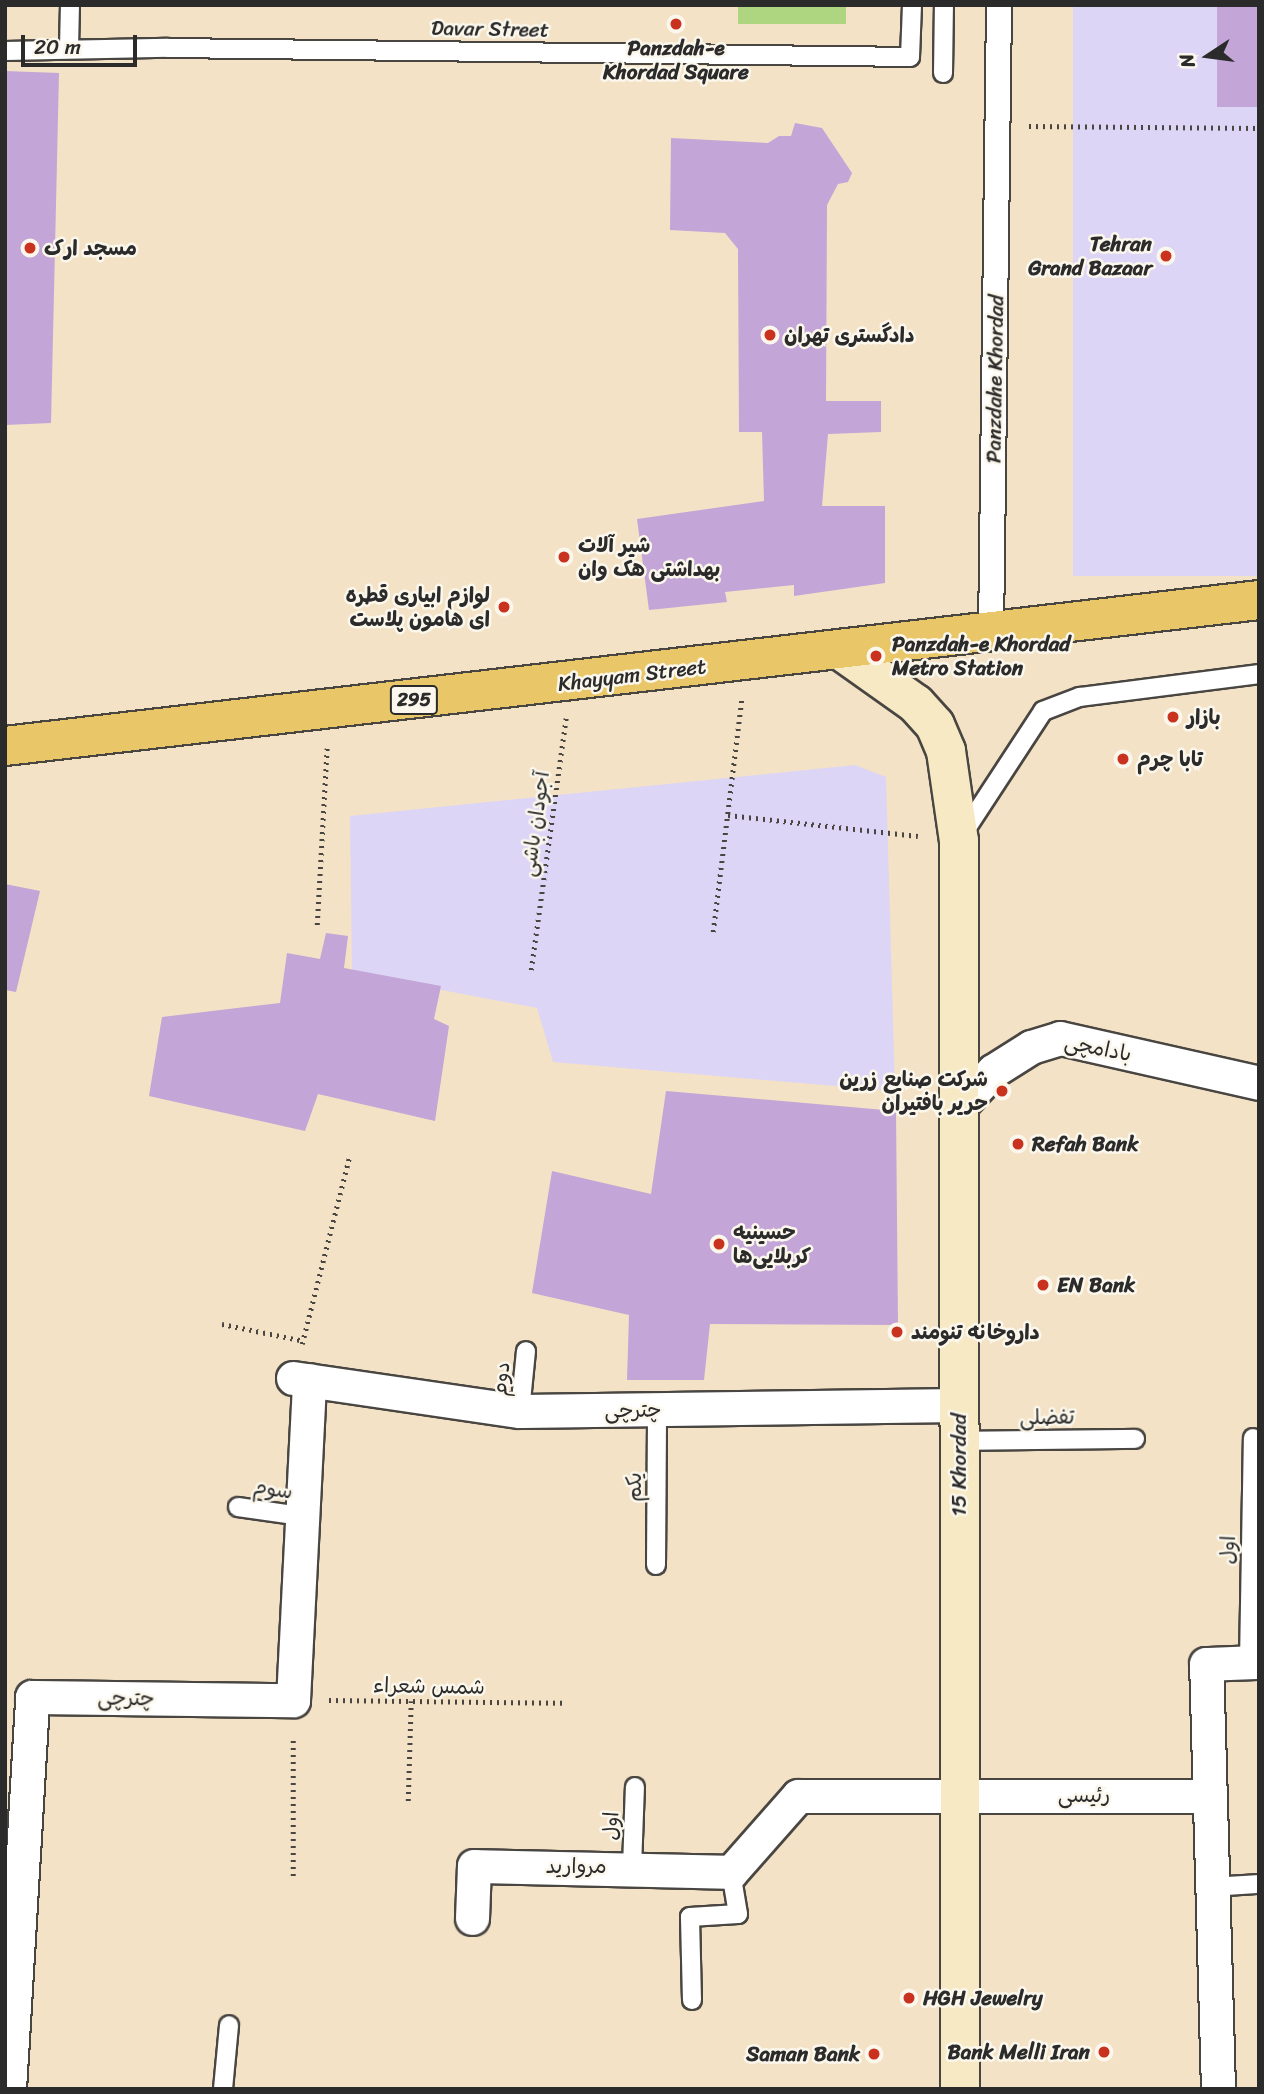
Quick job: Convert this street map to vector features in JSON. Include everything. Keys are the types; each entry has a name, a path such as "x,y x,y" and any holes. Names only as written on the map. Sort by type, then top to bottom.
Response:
{"main road":[{"name":"Khayyam Street","path":"5,746 746,662 1259,600"},
{"name":"15 Khordad","path":"840,650 916,704 935,725 946,751 959,841 960,2089"}],"street":[{"name":"Panzdahe Khordad","path":"990,633 999,5"},
{"name":"بادامچی","path":"959,1107 993,1071 1031,1047 1060,1038 1259,1083"},
{"name":"چترچی","path":"301,1379 520,1411 657,1409 959,1423"},
{"path":"293,1700 301,1516 301,1379"},
{"path":"1218,2089 1206,1664 1254,1662"},
{"name":"چترچی","path":"9,2089 15,1827 32,1697 293,1700"},
{"path":"731,1872 798,1796 959,1795"},
{"name":"رئیسی","path":"959,1795 1209,1796"},
{"name":"مروارید","path":"472,1918 474,1866 632,1867 731,1872"}],"lane":[{"path":"69,48 70,5"},
{"name":"Davar Street","path":"5,51 69,48 911,57 912,5"},
{"path":"943,73 944,5"},
{"path":"959,841 1043,711 1080,697 1259,674"},
{"name":"دوم","path":"520,1411 526,1351"},
{"name":"یکم","path":"656,1564 657,1409"},
{"name":"تفضلی","path":"959,1423 1135,1439"},
{"name":"اول","path":"1253,1438 1254,1662"},
{"name":"سوم","path":"238,1507 301,1516"},
{"name":"اول","path":"632,1867 635,1787"},
{"path":"692,2000 690,1917 738,1914 731,1872"},
{"path":"1212,1887 1259,1884"},
{"path":"223,2089 229,2025"}],"path":[{"path":"999,126 1259,128"},
{"path":"713,932 746,662"},
{"name":"آجودان باشی","path":"531,970 571,682"},
{"path":"317,925 330,709"},
{"path":"728,815 959,841"},
{"path":"301,1379 303,1340 349,1158"},
{"path":"222,1324 303,1340"},
{"path":"293,1700 293,1876"},
{"name":"شمس شعراء","path":"293,1700 564,1703"},
{"path":"408,1801 411,1701"}],"shaded area":[{"name":"Tehran Grand Bazaar","path":"1073,5 1259,5 1259,576 1073,576"},
{"path":"855,765 886,777 895,1091 553,1062 537,1008 352,973 350,816"}],"green space":[{"path":"738,5 846,5 846,24 738,24"}],"building":[{"path":"1217,5 1259,5 1259,107 1217,107"},
{"name":"مسجد ارک","path":"5,71 59,73 51,423 5,425"},
{"path":"795,123 822,128 852,173 848,182 838,184 827,205 826,401 881,401 881,432 828,434 822,506 885,506 885,583 794,596 794,585 725,592 727,602 649,610 637,519 764,501 762,432 739,432 738,249 725,233 670,230 671,138 768,143 779,136 791,136"},
{"path":"5,884 40,891 16,992 5,990"},
{"path":"326,933 348,936 344,968 441,986 434,1019 449,1026 435,1121 318,1094 305,1131 149,1096 162,1017 280,1003 287,953 320,959"},
{"name":"حسینیه کربلایی‌ها","path":"666,1091 896,1111 898,1325 710,1324 704,1380 627,1380 629,1315 532,1293 552,1171 651,1194"}],"place":[{"name":"Panzdah-e Khordad Square","path":"676,24"},
{"name":"مسجد ارک","path":"30,248"},
{"name":"Tehran Grand Bazaar","path":"1166,256"},
{"name":"دادگستری تهران","path":"770,335"},
{"name":"شیر آلات بهداشتی هک وان","path":"564,557"},
{"name":"لوازم ابیاری قطره ای هامون پلاست","path":"504,607"},
{"name":"Panzdah-e Khordad Metro Station","path":"876,656"},
{"name":"بازار","path":"1173,717"},
{"name":"تابا چرم","path":"1123,759"},
{"name":"شرکت صنایع زرین حریر بافتیران","path":"1002,1091"},
{"name":"Refah Bank","path":"1018,1144"},
{"name":"حسینیه کربلایی‌ها","path":"719,1244"},
{"name":"EN Bank","path":"1043,1285"},
{"name":"داروخانه تنومند","path":"897,1332"},
{"name":"HGH Jewelry","path":"909,1998"},
{"name":"Bank Melli Iran","path":"1104,2052"},
{"name":"Saman Bank","path":"874,2054"}]}
